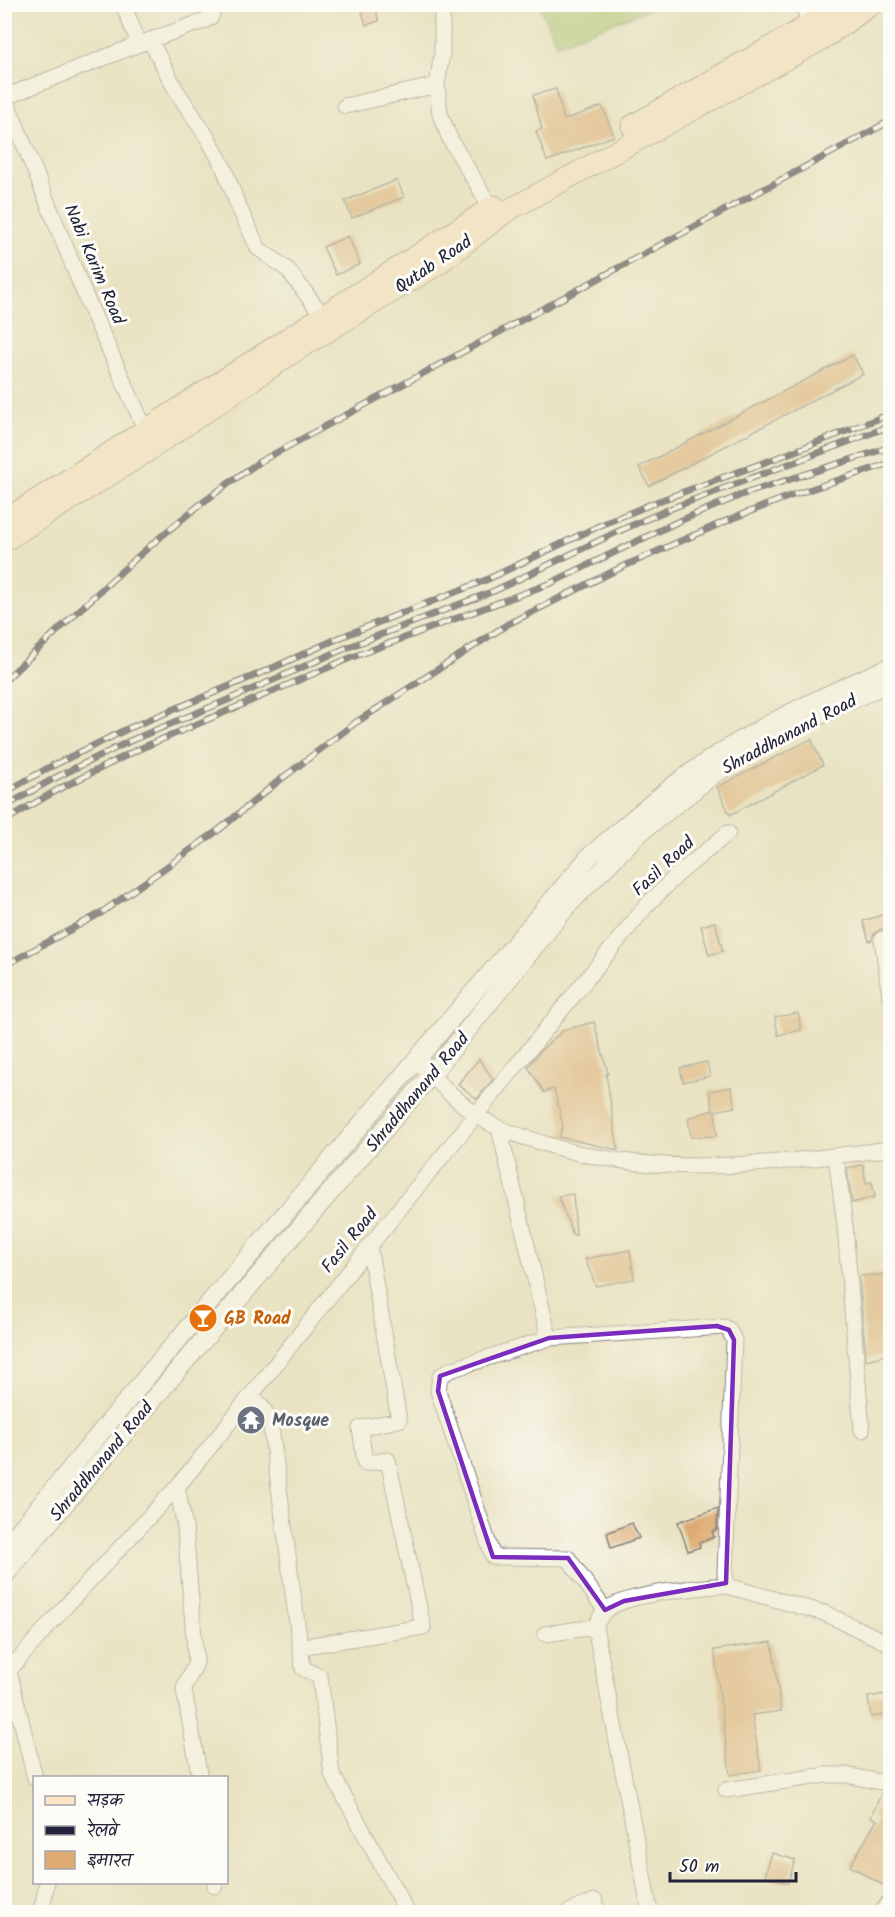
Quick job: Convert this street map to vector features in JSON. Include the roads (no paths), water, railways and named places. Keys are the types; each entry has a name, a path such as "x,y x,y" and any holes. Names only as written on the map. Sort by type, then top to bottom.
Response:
{"main road":[{"name":"Qutab Road","path":"4,520 149,438 438,264 507,211 812,23 839,4"},
{"name":"Qutab Road","path":"4,541 323,316 491,208 812,23 872,4"}],"street":[{"path":"123,4 209,140 224,168 258,248 288,270 323,316"},
{"path":"6,103 145,42 204,21 211,17 214,4"},
{"path":"442,4 442,53 437,85 440,114 450,139 491,208"},
{"path":"345,106 437,85"},
{"name":"Nabi Karim Road","path":"6,103 87,300 149,438"},
{"name":"Shraddhanand Road","path":"4,1549 589,857 656,799 693,771 760,729 891,667"},
{"name":"Shraddhanand Road","path":"4,1576 431,1075 568,905 637,835 714,774 767,742 891,682"},
{"name":"Fasil Road","path":"6,1671 177,1487 369,1246 647,905 728,833"},
{"path":"882,939 891,997"},
{"path":"416,1060 477,1115 499,1128 561,1149 610,1160 647,1165 699,1167 775,1163 891,1149"},
{"path":"499,1128 549,1338"},
{"path":"836,1156 845,1226 862,1430"},
{"path":"300,1647 423,1627 388,1460 365,1462 360,1428 399,1420 369,1246"},
{"path":"238,1270 253,1283"},
{"path":"605,1611 568,1558 493,1557 438,1391 440,1376 450,1370 549,1338 717,1326 724,1327 732,1335 725,1574 727,1585 731,1589 824,1613 891,1644"},
{"path":"250,1396 261,1405 270,1420 303,1668 320,1677 332,1774 406,1912"},
{"path":"177,1487 185,1527 196,1662 194,1671 186,1679 184,1690 200,1776"},
{"path":"650,1912 595,1627 605,1611 624,1601 689,1588 727,1585"},
{"path":"545,1634 595,1627"},
{"path":"6,1671 34,1776"},
{"path":"726,1790 826,1775 846,1775 891,1784"},
{"path":"38,1912 43,1904 47,1884"},
{"path":"569,1912 595,1901 598,1912"},
{"path":"884,1912 891,1903"}],"railway":[{"path":"4,681 160,538 226,485 261,461 890,121"},
{"path":"4,793 48,768 127,729 341,637 486,580 601,525 890,414"},
{"path":"4,807 53,779 132,740 346,648 494,591 672,508 890,426"},
{"path":"4,821 59,789 137,750 350,658 551,583 677,522 741,495 890,447"},
{"path":"4,966 101,913 220,829 355,723 508,624 622,567 733,518 793,495 890,463"}],"place":[{"name":"GB Road","path":"203,1318"},
{"name":"Mosque","path":"251,1420"}]}
